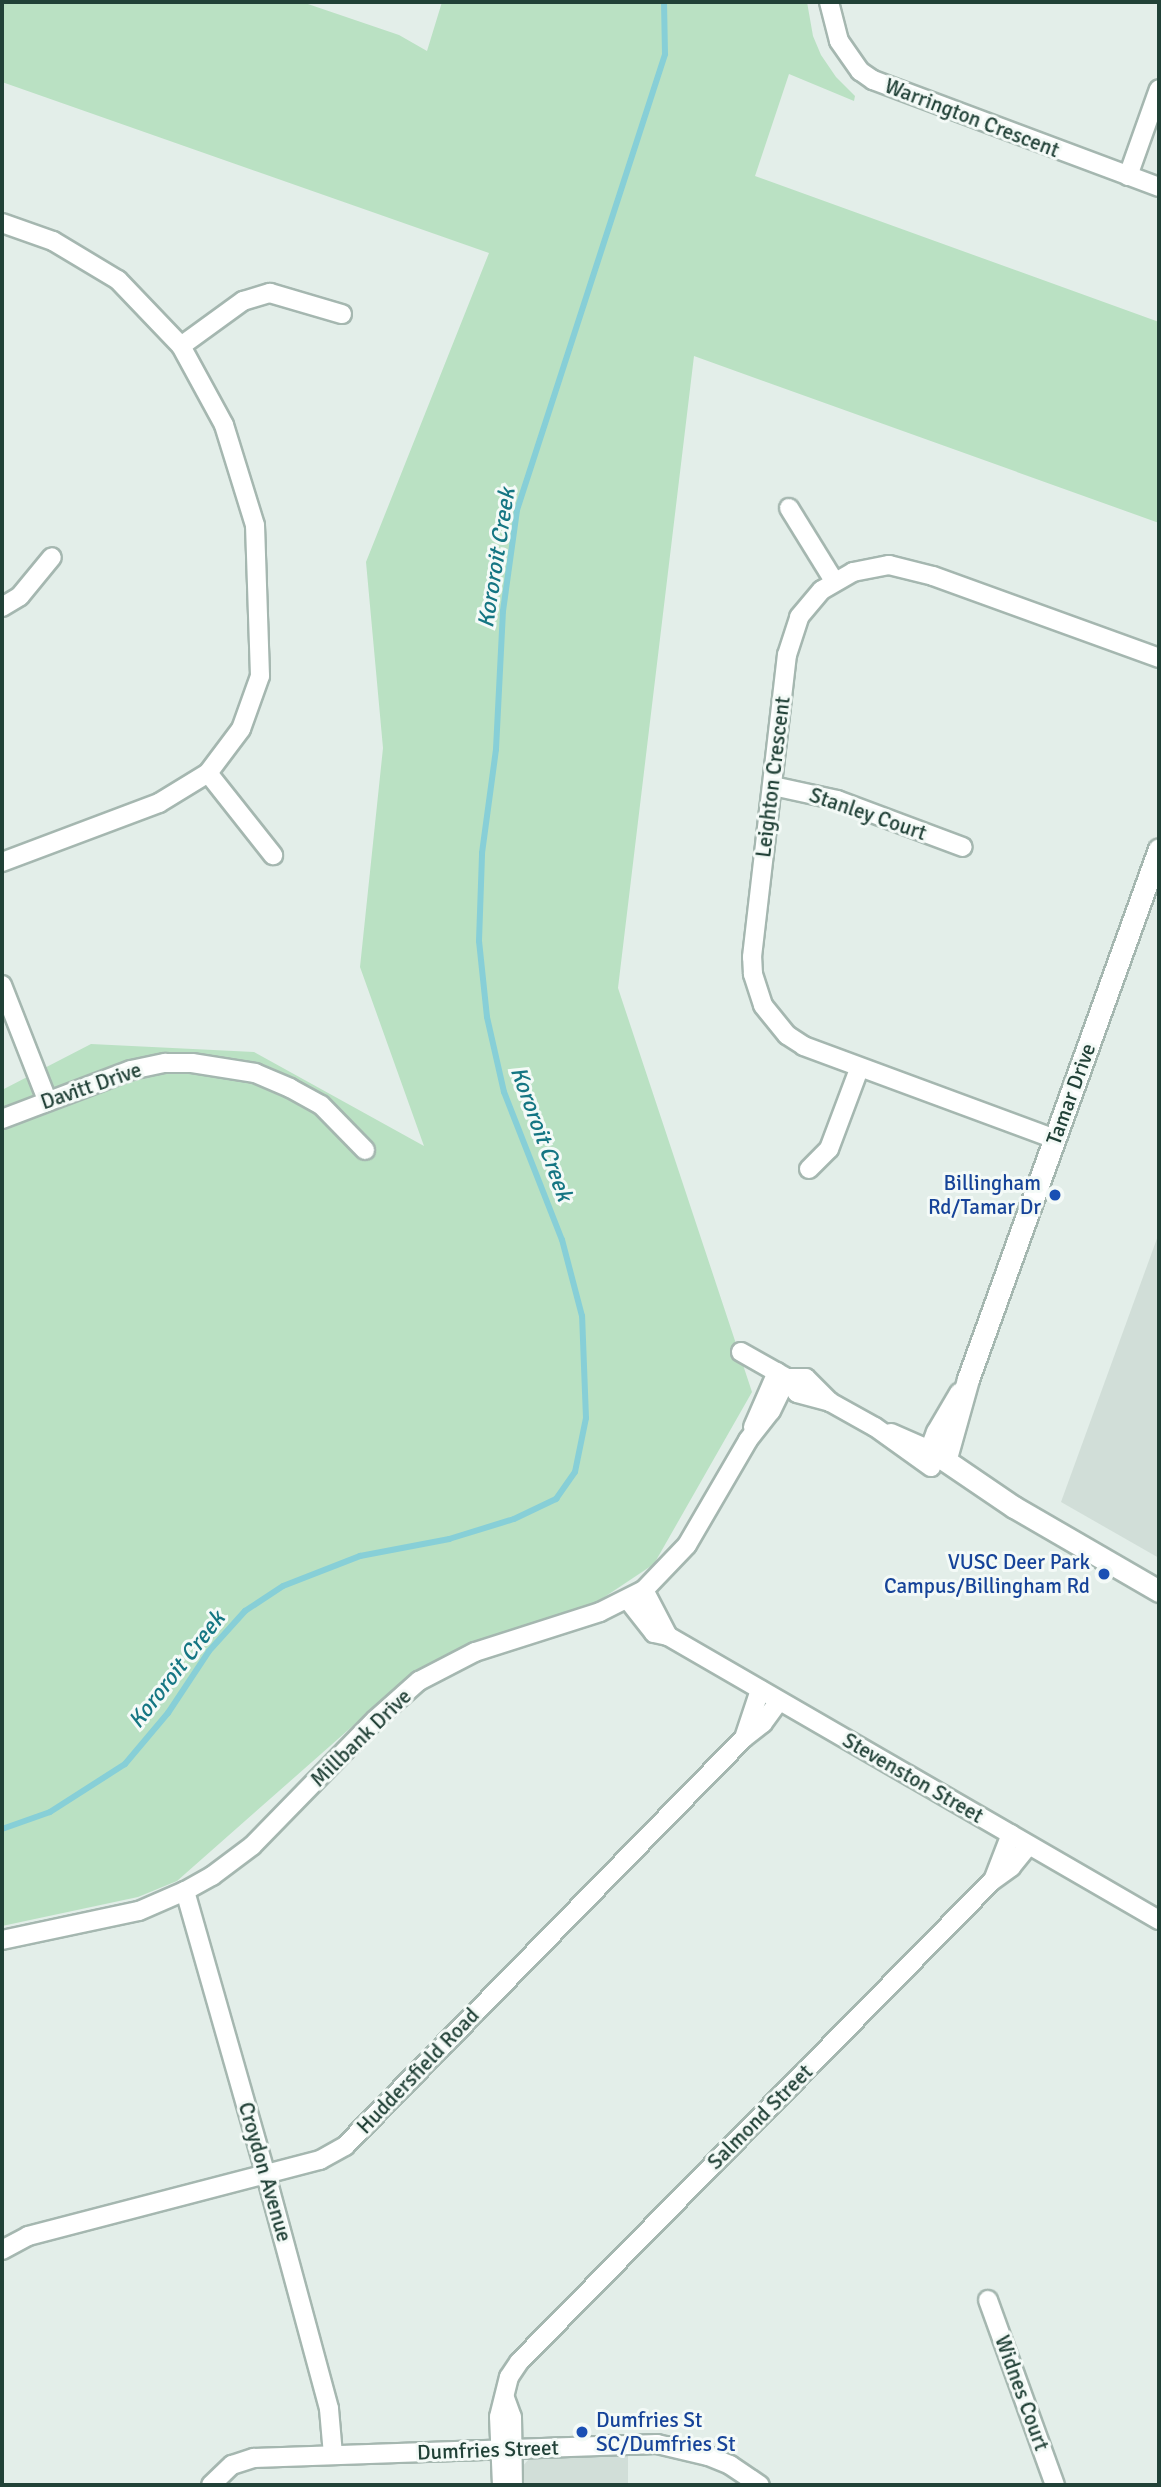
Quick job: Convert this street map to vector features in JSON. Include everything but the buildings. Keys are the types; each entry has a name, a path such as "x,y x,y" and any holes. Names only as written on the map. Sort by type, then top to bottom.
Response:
{"street":[{"name":"Warrington Crescent","path":"829,2 839,41 860,71 873,80 1159,187"},
{"path":"1128,176 1159,89"},
{"path":"2,223 53,241 118,281 181,346 224,425 255,525 260,676 242,729 208,773 159,803 2,862"},
{"path":"181,346 243,301 270,293 342,314"},
{"path":"789,508 834,581"},
{"path":"2,607 20,596 52,557"},
{"name":"Leighton Crescent","path":"1055,1139 859,1069 804,1046 787,1035 774,1021 757,990 753,974 753,941 792,635 810,602 834,581 870,568 909,568 1159,658"},
{"path":"208,773 272,855"},
{"name":"Stanley Court","path":"773,786 837,800 963,847"},
{"name":"Tamar Drive","path":"936,1458 968,1379 1159,849"},
{"path":"2,985 47,1100"},
{"name":"Davitt Drive","path":"2,1119 118,1073 165,1063 225,1068 255,1073 321,1105 365,1150"},
{"path":"809,1169 828,1149 859,1069"},
{"path":"741,1352 782,1375 806,1378 830,1402 936,1458 1014,1507 1159,1591"},
{"name":"Millbank Drive","path":"2,1940 139,1911 185,1891 212,1876 253,1846 375,1720 419,1681 475,1651 600,1612 636,1595 687,1545 748,1440 771,1411 782,1375"},
{"name":"Stevenston Street","path":"636,1595 668,1636 1159,1920"},
{"name":"Huddersfield Road","path":"744,1738 760,1689"},
{"name":"Huddersfield Road","path":"2,2250 29,2236 320,2160 345,2146 744,1738 763,1723 779,1701"},
{"path":"992,1881 1011,1834"},
{"name":"Salmond Street","path":"513,2485 499,2417 511,2372 992,1881 1011,1867 1029,1845"},
{"name":"Croydon Avenue","path":"185,1891 329,2409 333,2455"},
{"name":"Widnes Court","path":"988,2300 1055,2485"},
{"name":"Dumfries Street","path":"211,2485 224,2470 242,2460 657,2444 708,2456 730,2465 760,2485"},
{"name":"Salmond Street","path":"502,2485 507,2450"}],"shaded area":[{"path":"1159,1233 1159,1558 1061,1502"},
{"path":"628,2455 628,2485 519,2485 521,2468 529,2459"}],"green space":[{"path":"2,2 302,2 399,35 427,51 442,2 807,2 813,36 821,55 836,77 855,96 854,101 789,74 755,176 1159,322 1159,523 694,356 618,988 752,1392 654,1564 588,1608 470,1643 389,1694 177,1881 138,1897 2,1926 2,1090 91,1044 254,1052 424,1146 360,967 383,748 366,562 489,253 2,82"}],"waterway":[{"name":"Kororoit Creek","path":"2,1829 50,1812 125,1764 168,1713 209,1651 245,1611 283,1586 360,1556 449,1539 514,1519 556,1499 575,1472 586,1418 582,1316 562,1240 504,1092 487,1017 479,941 482,853 496,749 503,611 517,510 665,54 664,2"}],"place":[{"name":"Billingham Rd/Tamar Dr","path":"1055,1195"},
{"name":"VUSC Deer Park Campus/Billingham Rd","path":"1104,1574"},
{"name":"Dumfries St SC/Dumfries St","path":"582,2432"}]}
